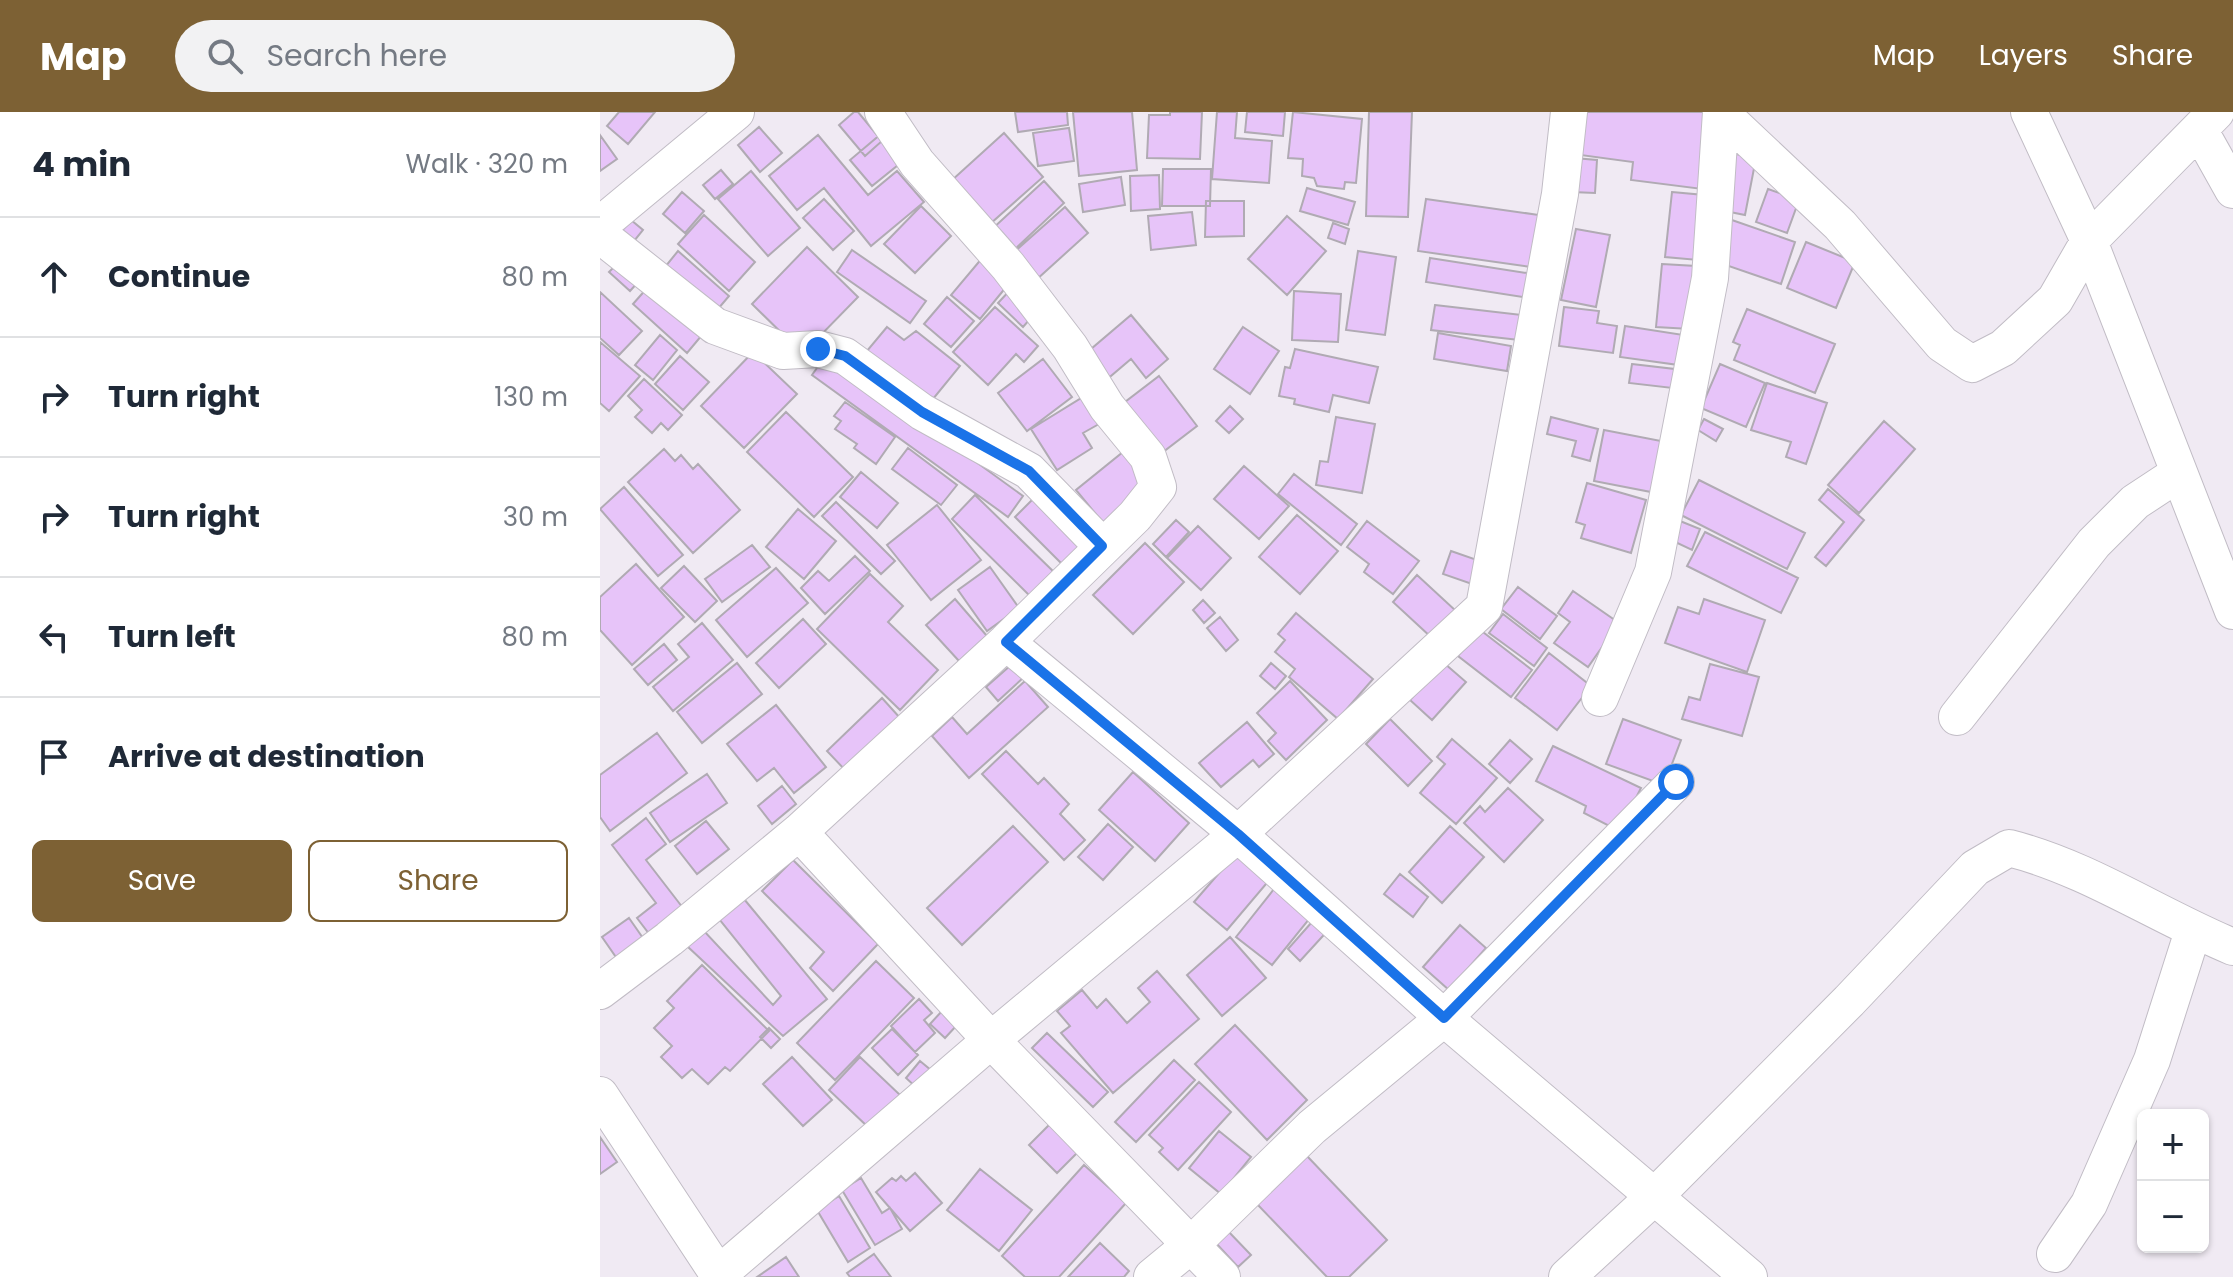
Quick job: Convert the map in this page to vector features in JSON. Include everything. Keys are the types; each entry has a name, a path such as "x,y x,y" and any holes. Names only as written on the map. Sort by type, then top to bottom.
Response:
{"street":[{"path":"600,225 736,112"},
{"path":"600,991 669,939 799,832 1006,642 1135,516 1158,487 1148,457 1107,407 1070,347 1008,266 917,163 883,112"},
{"path":"600,1095 719,1276 991,1040 1238,834 1484,607 1560,194 1569,112"},
{"path":"2029,112 2089,241 2233,611"},
{"path":"1721,113 1840,225 1942,344 1972,364 2003,348 2055,300 2089,241 2208,122 2233,190"},
{"path":"1600,698 1653,572 1710,278 1721,113"},
{"path":"600,235 715,326 783,351 818,349 845,356 922,412 1029,471 1102,546"},
{"path":"1957,717 2094,543 2135,502 2179,473"},
{"path":"1006,642 1238,834 1444,1018 1749,1277"},
{"path":"1152,1277 1192,1244 1312,1127 1444,1018 1676,782"},
{"path":"799,832 991,1040 1222,1277"},
{"path":"1567,1277 1656,1195 1849,1001 1975,868 2009,848 2048,858 2193,931 2233,947"},
{"path":"2055,1254 2089,1204 2152,1060 2193,931"}],"building":[{"path":"619,112 655,112 628,144 607,126"},
{"path":"858,112 882,141 865,156 839,125"},
{"path":"1015,112 1067,112 1068,125 1018,132"},
{"path":"1073,112 1132,112 1137,170 1079,176"},
{"path":"1170,112 1202,112 1200,159 1147,158 1149,115 1170,115"},
{"path":"1217,112 1237,112 1235,138 1272,141 1269,183 1212,179"},
{"path":"1247,112 1285,112 1283,136 1245,132"},
{"path":"1293,112 1362,119 1356,183 1345,182 1344,189 1317,186 1314,178 1302,176 1303,159 1288,158"},
{"path":"1369,112 1412,112 1408,217 1366,216"},
{"path":"1578,112 1712,112 1702,189 1631,180 1633,162 1573,154"},
{"path":"759,127 782,153 760,172 738,145"},
{"path":"1069,128 1074,161 1038,166 1033,133"},
{"path":"1004,133 1043,177 990,224 951,181"},
{"path":"881,134 903,161 872,186 850,160"},
{"path":"600,135 617,159 600,171"},
{"path":"818,135 868,195 897,171 924,202 871,246 824,188 797,210 769,176"},
{"path":"1731,153 1756,158 1745,215 1720,210"},
{"path":"1574,158 1597,160 1595,193 1572,192"},
{"path":"1163,169 1211,169 1210,206 1162,206"},
{"path":"721,170 733,184 715,199 703,185"},
{"path":"751,171 800,228 768,256 718,199"},
{"path":"1159,175 1160,209 1131,211 1130,176"},
{"path":"1121,177 1125,205 1083,212 1079,184"},
{"path":"1044,181 1064,203 1012,252 991,230"},
{"path":"1307,188 1355,202 1348,225 1300,211"},
{"path":"1768,189 1799,200 1787,233 1756,222"},
{"path":"682,192 704,211 685,233 663,214"},
{"path":"1672,192 1704,195 1698,260 1665,257"},
{"path":"824,199 854,231 833,250 803,218"},
{"path":"1426,199 1539,215 1531,267 1418,251"},
{"path":"1206,201 1244,201 1244,236 1205,237"},
{"path":"921,206 951,236 915,273 884,244"},
{"path":"1065,207 1088,233 1036,280 1012,254"},
{"path":"1192,212 1196,245 1151,250 1148,216"},
{"path":"704,215 755,262 729,291 678,244"},
{"path":"1287,216 1326,251 1287,295 1248,259"},
{"path":"1729,219 1795,242 1781,284 1714,261"},
{"path":"631,220 643,230 626,251 613,241"},
{"path":"1333,223 1349,229 1345,244 1328,238"},
{"path":"1576,229 1610,235 1596,307 1561,300"},
{"path":"1806,242 1855,262 1836,308 1787,288"},
{"path":"807,247 858,297 818,338 796,347 752,304"},
{"path":"852,250 926,301 910,323 837,272"},
{"path":"678,251 729,296 712,316 661,272"},
{"path":"1358,251 1396,257 1385,335 1346,330"},
{"path":"983,257 1011,281 980,319 951,295"},
{"path":"1430,258 1533,274 1529,298 1426,282"},
{"path":"619,262 640,280 630,291 609,272"},
{"path":"1662,264 1696,266 1690,329 1656,327"},
{"path":"648,287 702,335 687,353 633,304"},
{"path":"1013,287 1037,311 1023,327 998,303"},
{"path":"1294,291 1341,294 1338,342 1292,340"},
{"path":"600,292 642,331 619,355 600,338"},
{"path":"947,297 974,321 951,347 924,324"},
{"path":"1435,305 1531,316 1528,341 1431,330"},
{"path":"995,307 1038,346 1024,362 1016,354 988,385 953,352"},
{"path":"1564,307 1599,311 1597,323 1617,326 1613,353 1559,346"},
{"path":"1747,309 1835,344 1815,393 1734,360 1740,345 1733,342"},
{"path":"1131,315 1168,359 1146,378 1131,359 1105,381 1084,355"},
{"path":"1625,326 1690,336 1686,366 1620,357"},
{"path":"887,327 904,340 916,331 960,366 924,410 861,358"},
{"path":"1243,327 1279,351 1250,394 1214,369"},
{"path":"1438,333 1511,346 1507,371 1434,359"},
{"path":"660,335 677,350 653,380 635,365"},
{"path":"600,342 640,376 609,411 600,403"},
{"path":"1295,349 1378,367 1369,403 1333,395 1329,412 1294,404 1295,399 1279,396 1285,367 1290,368"},
{"path":"753,352 797,394 744,448 701,406"},
{"path":"827,354 1023,496 1008,517 812,375"},
{"path":"680,356 709,382 683,410 655,384"},
{"path":"1043,359 1072,397 1027,431 998,393"},
{"path":"1632,364 1683,370 1681,389 1629,383"},
{"path":"1720,364 1765,383 1746,427 1701,408"},
{"path":"1159,376 1197,426 1163,452 1125,402"},
{"path":"644,379 682,415 668,430 661,423 652,433 635,417 642,410 628,396"},
{"path":"1767,383 1827,403 1806,464 1786,457 1791,442 1751,430"},
{"path":"1083,397 1099,424 1083,433 1092,448 1057,470 1031,429"},
{"path":"845,402 895,437 876,464 854,448 857,444 835,429 841,421 834,416"},
{"path":"1230,406 1243,419 1229,433 1216,421"},
{"path":"786,412 853,477 814,517 747,452"},
{"path":"1336,417 1375,424 1362,493 1316,485 1320,461 1328,462"},
{"path":"1551,417 1598,429 1590,461 1572,456 1576,441 1547,434"},
{"path":"1704,419 1723,429 1716,441 1698,430"},
{"path":"1884,421 1915,449 1859,513 1828,485"},
{"path":"1604,430 1661,441 1651,492 1594,481"},
{"path":"908,448 957,485 941,505 892,469"},
{"path":"664,449 675,461 681,455 693,469 698,464 740,510 693,553 628,482"},
{"path":"1123,452 1150,486 1104,524 1076,490"},
{"path":"1244,466 1289,506 1259,539 1214,499"},
{"path":"861,472 898,503 877,528 840,497"},
{"path":"1294,474 1357,524 1341,545 1278,494"},
{"path":"1699,480 1805,533 1787,569 1681,515"},
{"path":"1587,483 1646,500 1631,553 1581,538 1585,525 1576,522"},
{"path":"624,487 683,555 658,576 600,509"},
{"path":"1828,489 1864,520 1826,566 1815,557 1844,522 1819,500"},
{"path":"1040,492 1092,544 1067,569 1015,517"},
{"path":"975,495 1057,575 1033,599 952,519"},
{"path":"836,502 895,561 881,574 822,516"},
{"path":"937,505 981,560 931,600 887,545"},
{"path":"798,509 836,541 804,579 766,547"},
{"path":"1297,515 1338,551 1300,594 1259,557"},
{"path":"1176,520 1189,532 1166,557 1153,544"},
{"path":"1367,521 1419,561 1393,594 1364,572 1369,564 1347,547"},
{"path":"1680,521 1700,529 1692,550 1671,540"},
{"path":"1198,526 1231,558 1201,590 1167,558"},
{"path":"1705,532 1798,578 1781,613 1687,566"},
{"path":"1145,543 1184,582 1133,634 1093,595"},
{"path":"752,545 770,567 722,602 705,579"},
{"path":"1451,551 1480,561 1472,584 1443,574"},
{"path":"855,556 870,571 825,614 801,588 818,571 829,581"},
{"path":"636,564 684,617 632,665 600,630 600,597"},
{"path":"684,566 717,601 695,622 661,588"},
{"path":"990,567 1019,608 987,631 958,590"},
{"path":"776,568 808,603 747,657 716,620"},
{"path":"870,574 903,606 888,622 938,670 900,710 817,629"},
{"path":"1417,575 1456,611 1432,638 1393,602"},
{"path":"1518,587 1557,616 1540,639 1501,609"},
{"path":"1573,591 1619,623 1588,667 1554,643 1570,622 1558,613"},
{"path":"955,599 987,636 959,661 926,625"},
{"path":"1704,599 1765,620 1747,672 1665,643 1678,607 1699,614"},
{"path":"1203,600 1215,613 1204,623 1193,610"},
{"path":"1296,613 1373,679 1338,719 1289,677 1295,669 1275,652 1285,640 1278,634"},
{"path":"1503,614 1547,648 1534,666 1489,633"},
{"path":"1220,617 1238,640 1226,651 1207,628"},
{"path":"803,619 826,644 779,688 756,663"},
{"path":"702,623 733,660 673,711 653,687 689,657 678,644"},
{"path":"1479,629 1532,670 1511,697 1458,656"},
{"path":"664,644 677,660 648,685 634,669"},
{"path":"1549,653 1591,686 1557,730 1515,698"},
{"path":"737,663 762,694 702,743 677,712"},
{"path":"1271,663 1286,676 1275,689 1260,676"},
{"path":"1444,663 1466,682 1432,720 1410,700"},
{"path":"1710,664 1759,677 1742,736 1682,719 1689,697 1700,700"},
{"path":"1011,665 1023,678 998,701 986,687"},
{"path":"1025,681 1048,707 969,778 932,736 952,717 967,734"},
{"path":"1290,681 1327,720 1286,760 1268,741 1276,733 1257,713"},
{"path":"882,698 901,719 847,772 827,751"},
{"path":"776,705 826,767 794,793 774,768 757,781 727,744"},
{"path":"1390,719 1432,761 1408,786 1366,744"},
{"path":"1623,719 1681,740 1664,785 1606,764"},
{"path":"1247,722 1274,754 1259,767 1253,760 1221,787 1199,763"},
{"path":"657,733 687,773 610,831 600,817 600,775"},
{"path":"1452,739 1497,778 1456,824 1420,793 1445,764 1437,757"},
{"path":"1510,740 1532,759 1510,783 1489,764"},
{"path":"1553,746 1641,788 1619,831 1584,813 1586,806 1536,781"},
{"path":"1006,751 1038,784 1044,778 1069,804 1060,814 1085,840 1064,860 982,774"},
{"path":"1133,772 1189,823 1155,861 1099,810"},
{"path":"707,774 727,803 670,842 650,813"},
{"path":"782,786 796,804 772,824 758,806"},
{"path":"1508,788 1543,820 1504,862 1464,823 1480,806 1485,812"},
{"path":"646,818 666,844 646,860 683,908 650,935 637,918 656,903 612,845"},
{"path":"706,821 729,849 697,874 675,846"},
{"path":"1108,824 1133,847 1103,880 1078,857"},
{"path":"1013,826 1048,862 962,945 927,908"},
{"path":"1450,826 1484,857 1442,903 1409,872"},
{"path":"1240,849 1272,877 1227,930 1194,902"},
{"path":"793,860 878,944 833,991 810,968 824,952 762,891"},
{"path":"1400,874 1428,897 1413,917 1384,894"},
{"path":"1274,889 1310,918 1272,965 1236,937"},
{"path":"744,899 827,999 783,1036 687,946 705,932 773,1005 781,996 719,919"},
{"path":"1319,914 1332,926 1300,961 1288,949"},
{"path":"629,918 645,941 618,960 602,937"},
{"path":"1460,925 1486,948 1449,990 1423,967"},
{"path":"1230,937 1266,978 1222,1016 1187,975"},
{"path":"876,961 914,998 835,1080 797,1043"},
{"path":"702,965 769,1031 730,1071 725,1067 708,1084 692,1069 682,1078 661,1057 672,1046 654,1028 674,1008 667,1001"},
{"path":"1157,971 1199,1019 1113,1093 1061,1033 1070,1026 1057,1011 1082,990 1097,1008 1106,999 1127,1023 1150,1002 1138,988"},
{"path":"919,999 932,1013 924,1020 935,1033 915,1052 891,1026"},
{"path":"942,1011 957,1025 945,1038 930,1024"},
{"path":"1235,1025 1307,1100 1267,1140 1195,1064"},
{"path":"769,1028 780,1039 771,1048 760,1037"},
{"path":"892,1029 918,1055 898,1075 872,1048"},
{"path":"1047,1033 1108,1092 1093,1107 1032,1048"},
{"path":"792,1057 832,1100 803,1126 763,1084"},
{"path":"860,1057 900,1095 868,1127 829,1090"},
{"path":"1174,1060 1195,1080 1136,1142 1115,1122"},
{"path":"920,1061 932,1071 918,1089 906,1078"},
{"path":"1199,1082 1231,1112 1178,1170 1159,1152 1163,1148 1149,1135"},
{"path":"1053,1121 1081,1149 1057,1173 1029,1145"},
{"path":"1219,1131 1251,1157 1221,1194 1189,1168"},
{"path":"600,1137 617,1162 600,1174"},
{"path":"1307,1156 1387,1240 1349,1277 1327,1277 1257,1204"},
{"path":"1084,1165 1126,1203 1059,1277 1025,1277 1002,1256"},
{"path":"980,1169 1032,1210 999,1251 947,1210"},
{"path":"915,1173 942,1203 910,1231 876,1192 892,1178 896,1181 901,1176 906,1181"},
{"path":"861,1178 882,1213 890,1208 902,1229 875,1245 842,1190"},
{"path":"839,1196 870,1248 848,1262 817,1210"},
{"path":"1227,1230 1251,1255 1238,1267 1214,1241"},
{"path":"1100,1243 1129,1271 1124,1277 1068,1277"},
{"path":"874,1254 891,1277 850,1277 847,1273"},
{"path":"786,1257 799,1277 757,1277"}],"route":[{"path":"818,349 845,356 922,412 1029,471 1102,546 1006,642 1238,834 1444,1018 1676,782"}]}
